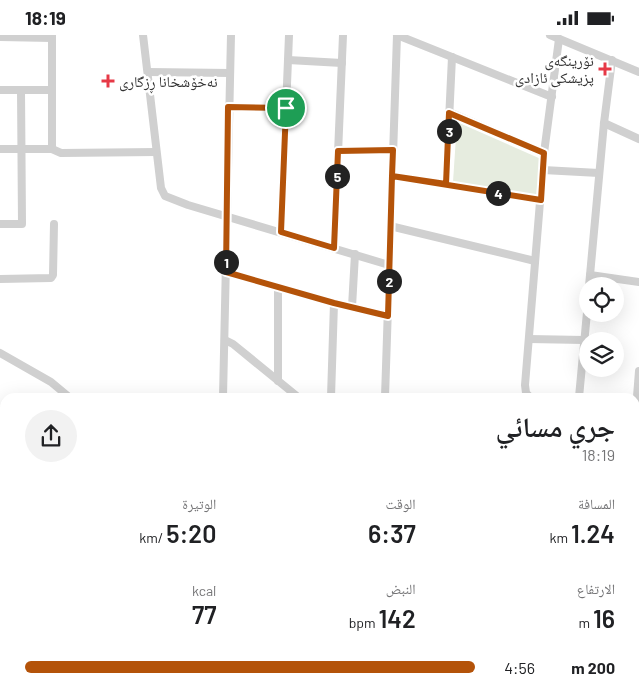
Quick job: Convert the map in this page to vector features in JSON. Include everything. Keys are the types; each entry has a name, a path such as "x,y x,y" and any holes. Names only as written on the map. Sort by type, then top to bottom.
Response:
{"street":[{"path":"143,35 156,152 161,188 165,196 188,205 389,265"},
{"path":"223,393 230,35"},
{"path":"281,232 288,35"},
{"path":"334,248 343,35"},
{"path":"385,393 397,35 552,97"},
{"path":"550,35 639,72"},
{"path":"0,37 52,37 52,149"},
{"path":"528,393 525,385 528,339 544,153 559,39"},
{"path":"446,184 452,57"},
{"path":"288,60 342,63"},
{"path":"612,60 604,123 590,275 639,282"},
{"path":"148,72 230,73"},
{"path":"0,89 52,90"},
{"path":"0,224 22,224 21,89"},
{"path":"228,107 286,108"},
{"path":"449,113 544,153"},
{"path":"604,123 639,139"},
{"path":"0,149 52,149 61,153 156,152"},
{"path":"338,151 393,150"},
{"path":"543,170 599,173"},
{"path":"392,176 541,200"},
{"path":"0,279 51,278 53,275 54,224"},
{"path":"390,226 535,261"},
{"path":"352,307 355,254"},
{"path":"226,272 334,303 388,316"},
{"path":"278,287 278,381"},
{"path":"331,393 334,303"},
{"path":"528,339 579,340"},
{"path":"225,340 233,344 293,393"},
{"path":"0,353 51,382 64,393"},
{"path":"637,393 639,371"},
{"path":"579,393 581,377"}],"shaded area":[{"path":"457,122 541,159 536,195 453,182"}],"place":[{"name":"نۆرینگەی پزیشکی ئازادی","path":"605,69"},
{"name":"نەخۆشخانا ڕزگاری","path":"108,81"}],"route":[{"path":"286,108 228,107 226,272 334,303 388,316 392,176 446,184 449,113 544,153 541,200 392,176 393,150 338,151 334,248 281,232 286,108"}]}
